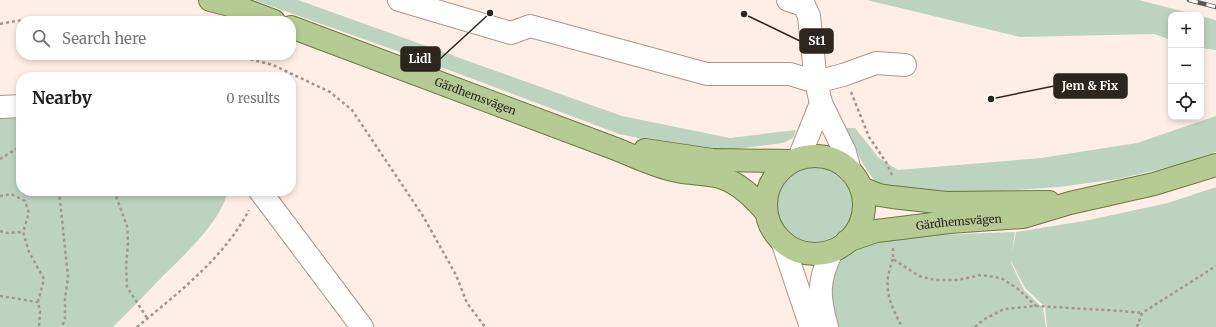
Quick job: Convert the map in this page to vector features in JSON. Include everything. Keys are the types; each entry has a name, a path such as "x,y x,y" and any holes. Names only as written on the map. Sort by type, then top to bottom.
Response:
{"main road":[{"path":"210,0 237,7 261,16"},
{"name":"Gärdhemsvägen","path":"296,29 650,163 670,169 719,177 733,182 749,193 766,212"},
{"name":"Gärdhemsvägen","path":"616,149 642,150 712,160 796,160"},
{"path":"817,156 826,157 843,164 855,179 864,199 863,211 855,232 839,246 823,253 806,253 797,250 782,241 769,223 766,212 766,202 771,182 784,167 796,160 817,156"},
{"name":"Gärdhemsvägen","path":"839,246 876,231 949,222 1023,217 1070,203 1154,184 1216,165"},
{"name":"Gärdhemsvägen","path":"855,179 879,195 892,197 946,203 1070,203"}],"street":[{"path":"399,0 511,33 530,26 707,74 790,74 816,82 843,75 876,63 905,65"},
{"path":"788,0 804,5 809,16 816,82 821,103 845,152 855,179"},
{"path":"796,160 821,103"},
{"path":"0,107 16,106"},
{"path":"264,196 362,327"},
{"path":"782,241 811,327"},
{"path":"827,327 822,309 820,285 824,267 839,246"}],"path":[{"path":"0,24 16,21"},
{"path":"252,60 273,65 288,72"},
{"path":"296,76 330,92 352,110 423,216 456,275 467,303 485,327"},
{"path":"0,159 16,149"},
{"path":"0,196 12,194 25,201 29,213 23,232 29,252 44,279 38,302 40,311 39,327"},
{"path":"60,196 68,277 65,299 65,320 61,327"},
{"path":"116,196 127,226 127,287 147,318"},
{"path":"137,327 216,258 241,226 257,196"},
{"path":"0,231 7,233 23,232"},
{"path":"893,259 888,271 887,289 893,310 902,327"},
{"path":"1138,327 1142,314 1216,266"},
{"path":"0,296 38,302"},
{"path":"975,327 983,320 1004,309 1036,306 1122,311 1142,314"}],"green space":[{"path":"254,0 298,0 622,116 730,138 796,130 793,138 783,143 735,149 702,150 619,134 425,61"},
{"path":"867,0 1139,0 1185,12 1168,12 1168,39 1154,34 1020,37"},
{"path":"1204,17 1216,20 1216,50 1204,48"},
{"path":"16,113 16,196 226,196 224,202 219,213 200,238 113,327 0,327 0,115"},
{"path":"1216,116 1216,152 1177,165 1118,179 1059,187 985,192 902,190 888,187 874,180 863,164 845,128 855,128 879,158 898,170 1041,158 1137,143"},
{"path":"815,164 830,167 843,175 851,188 854,203 851,218 843,231 830,239 815,242 800,239 787,231 779,218 776,203 779,188 787,175 800,167"},
{"path":"1216,187 1216,327 1047,327 1045,307 1025,288 1011,261 1024,290 1043,308 1046,327 832,327 828,285 838,261 847,252 857,248 904,236 1015,232 1012,253 1016,232 1084,221 1168,203"}],"railway":[{"path":"1189,0 1216,7"}],"place":[{"name":"Lidl","path":"490,13"},
{"name":"St1","path":"744,14"},
{"name":"Jem & Fix","path":"991,99"}]}
